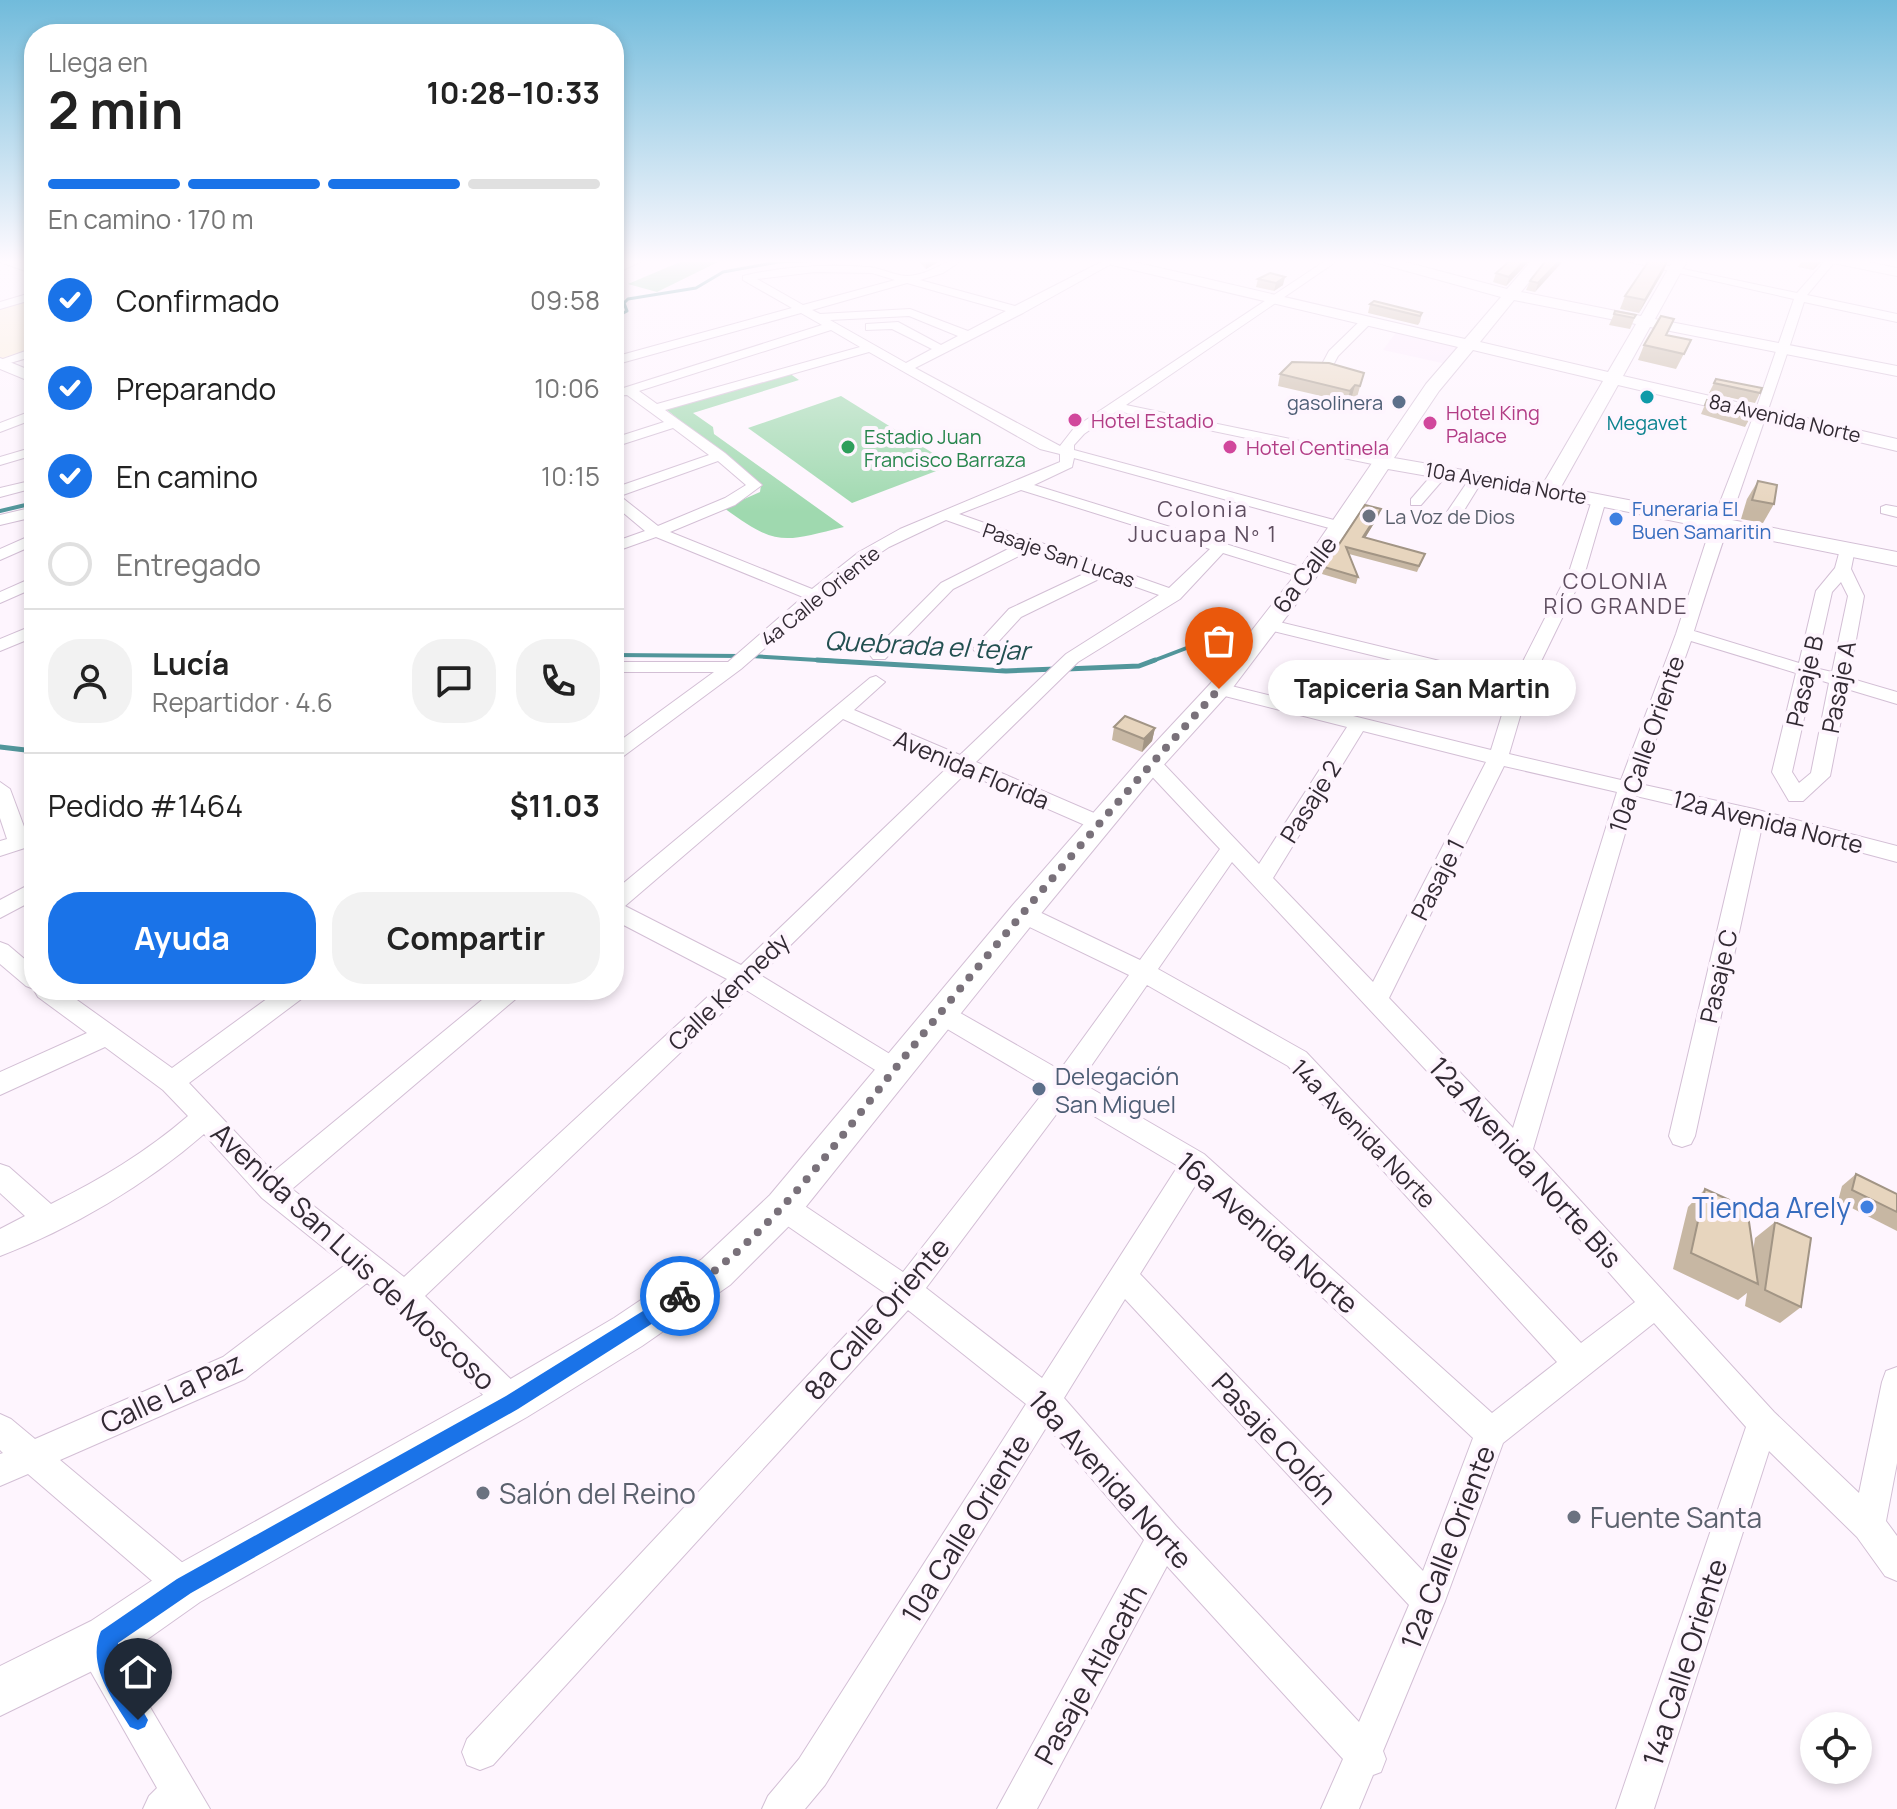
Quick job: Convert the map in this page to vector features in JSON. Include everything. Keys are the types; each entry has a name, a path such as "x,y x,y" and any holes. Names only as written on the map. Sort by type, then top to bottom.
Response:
{"street":[{"path":"624,358 675,343"},
{"path":"624,387 772,343"},
{"path":"868,343 1045,446 1340,526"},
{"path":"929,343 942,350"},
{"path":"907,367 955,343"},
{"name":"4a Calle Oriente","path":"624,747 741,660 880,546 944,514 1067,464 1067,444 1079,431 1210,343"},
{"path":"1327,366 1344,343"},
{"path":"1549,491 1632,343"},
{"path":"1755,343 1897,371"},
{"name":"10a Calle Oriente","path":"1519,1152 1629,786 1685,634 1720,523 1784,343"},
{"name":"8a Avenida Norte","path":"1470,344 1897,445"},
{"name":"6a Calle","path":"0,1692 108,1638 184,1586 512,1402 628,1332 716,1272 783,1207 1023,914 1151,763 1219,689 1307,574 1432,388 1470,344"},
{"path":"655,409 874,347"},
{"path":"1,363 24,355"},
{"path":"1,363 24,373"},
{"path":"624,391 675,423 755,485 749,492 624,543"},
{"name":"10a Avenida Norte","path":"1115,407 1382,462 1720,523 1845,559 1897,559"},
{"path":"3,423 24,417"},
{"path":"624,440 675,423"},
{"path":"0,461 24,454"},
{"path":"624,492 720,456"},
{"path":"1416,502 1442,472"},
{"path":"1455,512 1477,478"},
{"path":"1019,485 1307,574"},
{"path":"0,493 24,487"},
{"path":"1498,758 1520,686 1578,569 1599,500"},
{"path":"624,505 655,531 816,597"},
{"path":"0,520 24,514"},
{"name":"Pasaje San Lucas","path":"944,514 1174,595"},
{"path":"0,555 24,544"},
{"path":"879,655 947,586 1028,545"},
{"name":"Calle Kennedy","path":"405,1296 744,977 1060,670 1117,627 1174,595 1219,548"},
{"name":"Pasaje B","path":"1796,796 1782,772 1824,591 1845,559"},
{"name":"Pasaje A","path":"1796,796 1820,776 1840,681 1856,596 1845,559"},
{"path":"982,649 1015,613 1103,571"},
{"path":"0,598 24,587"},
{"path":"1267,624 1520,686"},
{"path":"1685,634 1897,698"},
{"path":"0,646 24,635"},
{"path":"624,666 741,660"},
{"path":"624,895 876,682"},
{"name":"12a Avenida Norte","path":"1219,689 1498,758 1754,816 1897,854"},
{"name":"Avenida Florida","path":"843,712 1101,824"},
{"name":"Pasaje 2","path":"1260,880 1359,722"},
{"name":"Pasaje 1","path":"1376,1000 1498,758"},
{"name":"12a Avenida Norte Bis","path":"1151,763 1519,1152 1763,1423 1869,1525 1897,1564"},
{"path":"0,789 18,843"},
{"path":"1790,825 1796,796"},
{"name":"Pasaje C","path":"1682,1136 1754,816"},
{"name":"8a Calle Oriente","path":"480,1752 906,1291 1063,1086 1146,973 1230,850"},
{"path":"0,910 24,896"},
{"name":"14a Avenida Norte","path":"1023,914 1146,973 1297,1059 1578,1362"},
{"path":"624,915 744,977 894,1069"},
{"path":"0,952 24,972"},
{"name":"Avenida San Luis de Moscoso","path":"67,1000 107,1035 172,1082 272,1189 405,1296 512,1402"},
{"path":"172,1082 283,1000"},
{"path":"272,1189 498,1000"},
{"name":"16a Avenida Norte","path":"940,1013 1195,1162 1491,1433"},
{"path":"0,1084 107,1035"},
{"path":"0,1243 119,1183 167,1150 204,1118"},
{"name":"10a Calle Oriente","path":"781,1809 812,1772 1195,1162"},
{"path":"0,1176 48,1219"},
{"name":"18a Avenida Norte","path":"783,1207 906,1291 1045,1400 1164,1538 1366,1757"},
{"name":"Calle La Paz","path":"0,1470 234,1368 368,1265"},
{"name":"Pasaje Colón","path":"1123,1276 1428,1601"},
{"name":"12a Calle Oriente","path":"1340,1809 1366,1757 1491,1433 1655,1304"},
{"path":"1869,1525 1897,1382"},
{"name":"14a Calle Oriente","path":"1635,1809 1763,1423"},
{"path":"0,1430 184,1586"},
{"name":"Pasaje Atlacath","path":"1016,1809 1164,1538"},
{"path":"108,1638 109,1672 178,1803"}],"shaded area":[{"path":"0,343 24,343 24,355 0,363"},
{"path":"1388,343 1466,345 1451,365 1383,350"}],"green space":[{"path":"789,373 799,380 693,413 713,427 714,434 844,527 807,536 781,538 757,530 724,508 760,492 761,485 667,410"},
{"name":"Estadio Juan Francisco Barraza","path":"841,396 952,465 852,503 748,428"}],"building":[{"path":"1645,343 1689,343 1684,354"},
{"path":"1292,362 1329,363 1364,373 1360,386 1355,385 1350,391 1280,374"},
{"path":"1716,379 1762,388 1760,393 1714,383"},
{"path":"1707,400 1754,411 1749,418 1705,405"},
{"path":"1758,481 1777,485 1774,504 1752,500"},
{"path":"1365,505 1381,509 1363,537 1425,554 1419,566 1346,547 1358,577 1324,567"},
{"path":"1125,716 1155,728 1144,739 1114,727"},
{"path":"1856,1174 1897,1194 1897,1212 1852,1190"},
{"path":"1705,1189 1747,1208 1758,1284 1691,1253"},
{"path":"1775,1222 1811,1238 1801,1307 1765,1290"}],"waterway":[{"path":"0,511 24,505"},
{"name":"Quebrada el tejar","path":"1150,662 1231,631"},
{"name":"Quebrada el tejar","path":"624,655 741,656"},
{"name":"Quebrada el tejar","path":"751,656 839,661"},
{"name":"Quebrada el tejar","path":"817,660 839,661"},
{"name":"Quebrada el tejar","path":"1066,669 1139,666 1155,660"},
{"name":"Quebrada el tejar","path":"839,661 1006,671 1056,669"},
{"name":"Quebrada el tejar","path":"839,661 851,662"},
{"name":"Quebrada el tejar","path":"0,747 24,750"}],"way so far":[{"path":"680,1296 716,1272 783,1207 1023,914 1151,763 1219,689"}],"place":[{"name":"Megavet","path":"1647,397"},
{"name":"gasolinera","path":"1399,402"},
{"name":"Hotel Estadio","path":"1075,420"},
{"name":"Hotel King Palace","path":"1430,423"},
{"name":"Estadio Juan Francisco Barraza","path":"848,447"},
{"name":"Hotel Centinela","path":"1230,447"},
{"name":"La Voz de Dios","path":"1369,516"},
{"name":"Funeraria El Buen Samaritin","path":"1616,519"},
{"name":"Tapiceria San Martin","path":"1219,689"},
{"name":"Delegación San Miguel","path":"1039,1089"},
{"name":"Tienda Arely","path":"1867,1207"},
{"name":"Salón del Reino","path":"483,1493"},
{"name":"Fuente Santa","path":"1574,1517"}],"district":[{"name":"Colonia Jucuapa Nº 1","path":"1203,522"},
{"name":"COLONIA RÍO GRANDE","path":"1616,594"}],"route":[{"path":"138,1720 109,1672 108,1638 184,1586 512,1402 628,1332 680,1296"}]}
